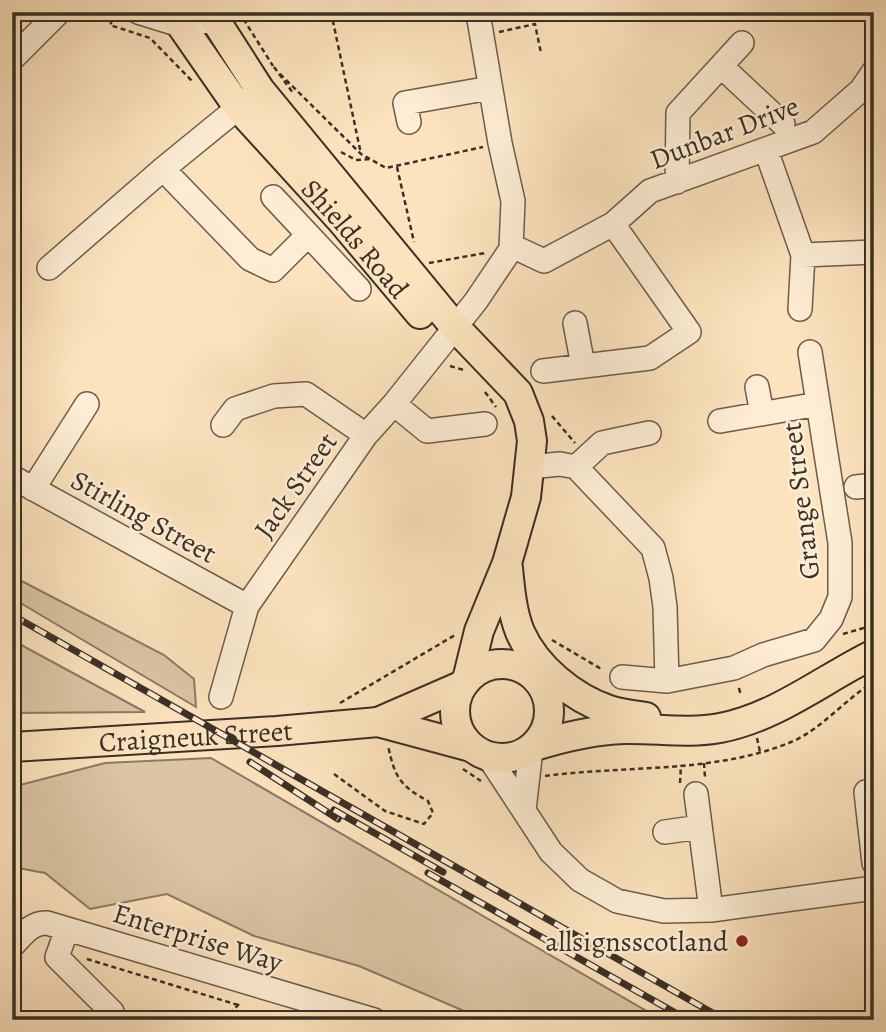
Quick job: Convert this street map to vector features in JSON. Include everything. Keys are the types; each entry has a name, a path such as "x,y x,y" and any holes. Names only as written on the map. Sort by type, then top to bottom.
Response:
{"main road":[{"name":"Shields Road","path":"221,15 260,90 449,333 507,403 529,467 526,496 507,563 479,631 465,682"},
{"name":"Shields Road","path":"176,19 238,107 449,333"},
{"path":"507,563 511,597 520,632 545,668 572,692 611,711 722,727"},
{"path":"498,590 507,632 524,670"},
{"path":"533,747 543,735 549,710 547,697 534,677 510,665 494,665 480,670 465,682 455,706 458,729 480,752 503,759 573,735 626,729 683,732 722,727 778,708 843,669 874,654"},
{"name":"Craigneuk Street","path":"12,747 378,722 465,682"},
{"path":"547,697 626,729"},
{"name":"Craigneuk Street","path":"378,722 480,752"}],"street":[{"path":"12,59 59,12"},
{"path":"138,12 176,19 221,15"},
{"path":"480,27 513,201 511,247"},
{"path":"677,182 678,113 742,43"},
{"path":"721,66 783,124"},
{"name":"Dunbar Drive","path":"511,247 544,261 613,224 650,191 813,132 861,90 874,71"},
{"path":"409,122 405,103 491,88"},
{"path":"49,268 163,169 260,90"},
{"path":"766,150 803,255 800,309"},
{"path":"163,169 250,260 273,270 308,235"},
{"path":"273,197 359,289"},
{"path":"543,370 650,358 689,332 613,224"},
{"name":"Jack Street","path":"221,697 247,606 366,435 476,301 511,247"},
{"path":"803,255 874,252"},
{"path":"575,323 583,366"},
{"name":"Grange Street","path":"622,677 667,681 734,667 814,640 831,619 840,597 840,543 810,352"},
{"name":"Grange Street","path":"757,387 762,414"},
{"path":"223,425 235,409 274,396 306,394 366,435"},
{"path":"33,489 87,404"},
{"path":"394,404 427,432 485,424"},
{"name":"Grange Street","path":"720,421 818,404"},
{"path":"576,467 603,443 649,433"},
{"path":"529,467 560,464 576,467 653,548 665,607 667,681"},
{"name":"Stirling Street","path":"12,477 247,606"},
{"path":"524,810 533,747"},
{"path":"480,752 524,810 536,833 551,852 580,880 617,901 664,911 711,910 874,888"},
{"path":"874,791 866,792 874,863"},
{"path":"696,794 711,910"},
{"path":"665,832 700,827"},
{"name":"Enterprise Way","path":"12,946 36,924 47,923 374,1020"},
{"path":"67,929 57,957 112,1012"}],"path":[{"path":"116,12 110,25 150,38 198,87"},
{"path":"377,17 398,12"},
{"path":"330,13 361,154"},
{"path":"221,15 361,154 386,168 500,143"},
{"path":"480,27 536,24 541,53"},
{"path":"336,149 356,160 370,159"},
{"path":"397,166 415,245"},
{"path":"419,265 511,247"},
{"path":"330,709 463,630 479,631"},
{"path":"334,774 385,811 424,824 432,813 428,801 408,790 392,768 386,739 378,722"},
{"path":"757,738 760,752"},
{"path":"88,959 238,1005"},
{"path":"224,1020 246,997 252,984"}],"shaded area":[{"path":"12,576 164,655 194,679 196,707 12,598"},
{"path":"12,640 145,712 12,713"},
{"path":"211,758 662,1020 485,1020 359,966 254,936 167,894 90,909 45,873 12,867 12,787 105,763"}],"railway":[{"path":"12,615 725,1020"},
{"path":"250,762 338,819"},
{"path":"334,810 443,872"},
{"path":"428,873 688,1020"}],"place":[{"name":"allsignsscotland","path":"742,941"}]}
